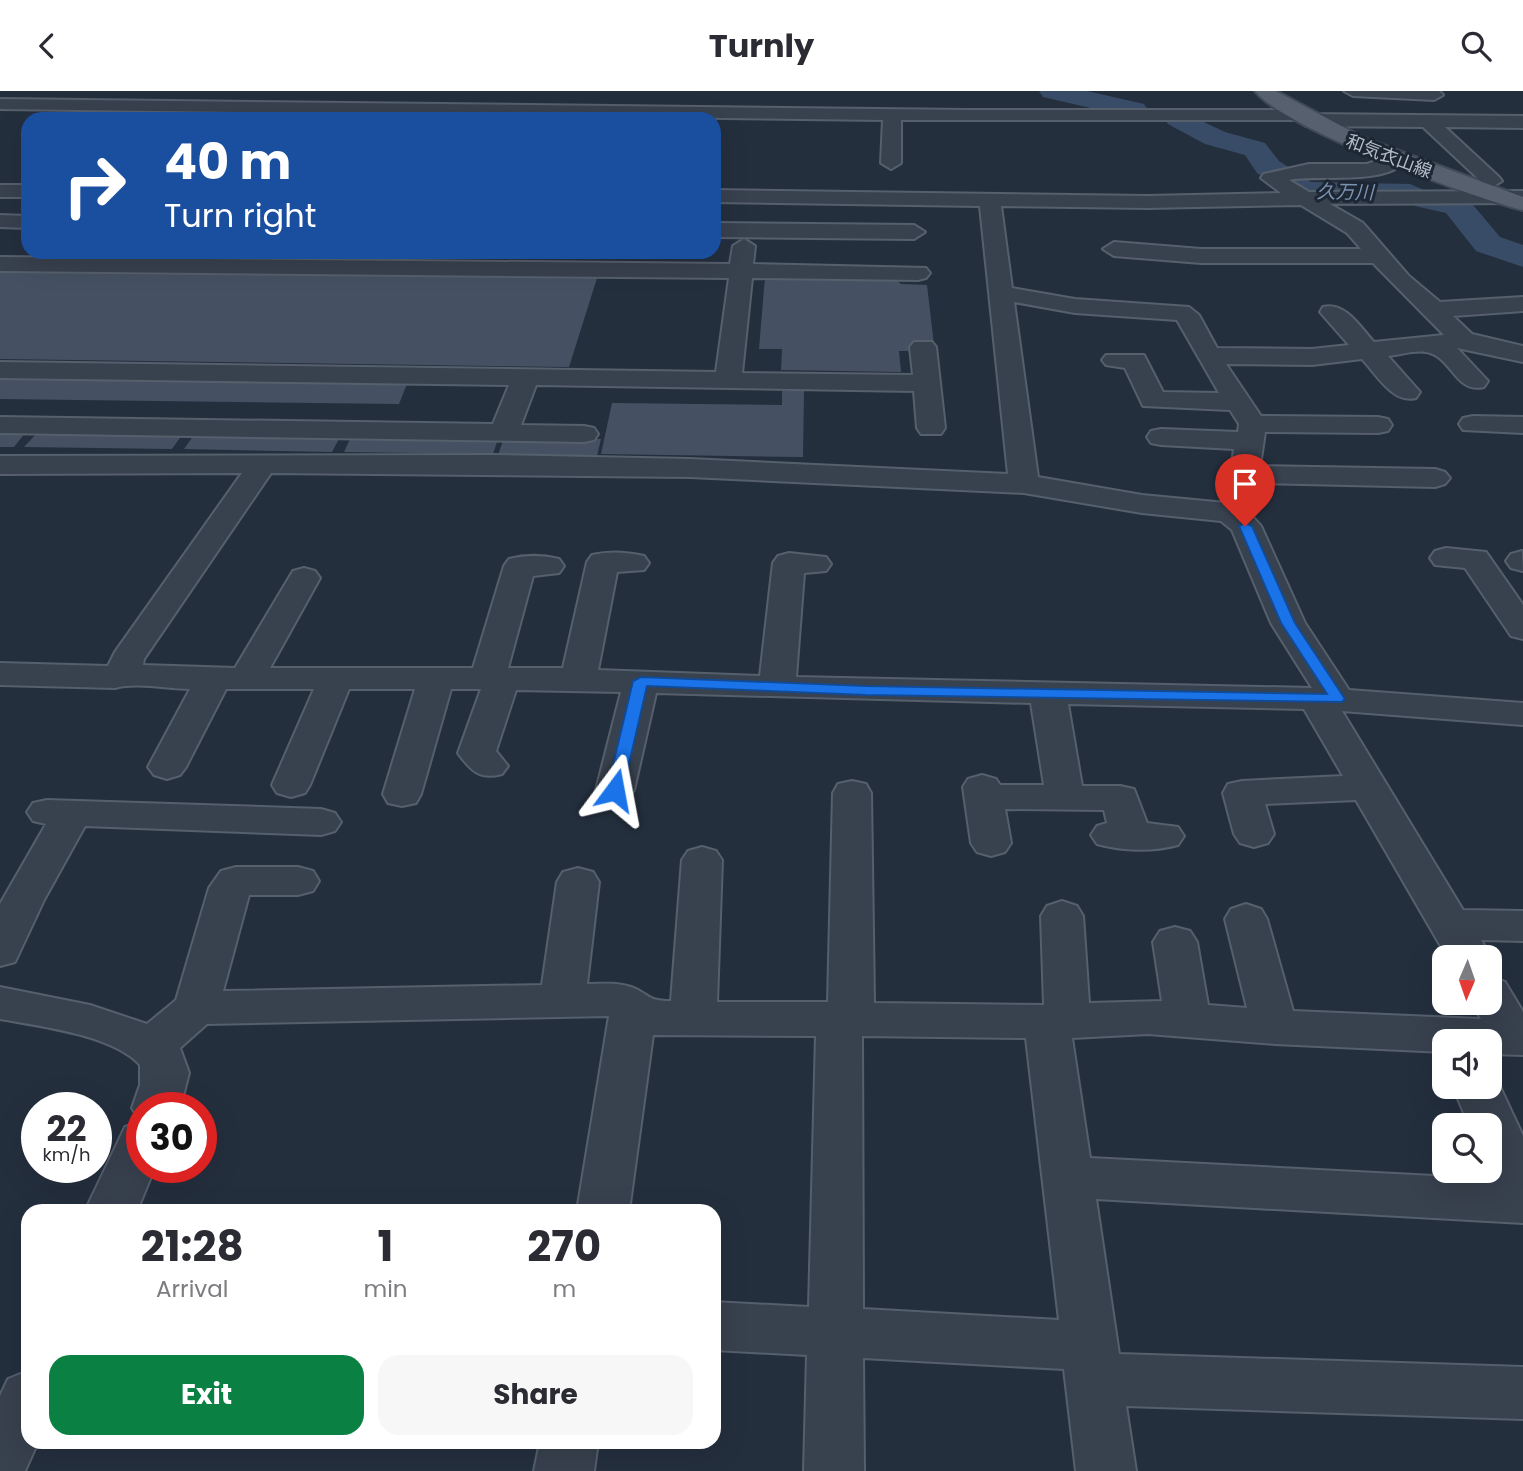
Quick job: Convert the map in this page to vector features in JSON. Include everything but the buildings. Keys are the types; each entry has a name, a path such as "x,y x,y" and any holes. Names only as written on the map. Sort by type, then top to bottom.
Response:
{"main road":[{"name":"和気衣山線","path":"1264,91 1302,117 1396,160 1463,183"},
{"path":"1506,191 1523,204"}],"street":[{"path":"73,105 89,91"},
{"path":"264,107 281,91"},
{"path":"361,112 414,91"},
{"path":"571,109 578,91"},
{"path":"937,91 941,114"},
{"path":"1353,91 1440,95 1461,119"},
{"path":"0,104 941,114 991,122 1302,117 1461,119 1515,121 1523,136"},
{"path":"891,114 891,163"},
{"path":"1426,119 1506,191"},
{"path":"1396,160 1384,168 1371,170 1297,171 1271,178 1303,199 1343,219 1401,281 1463,340"},
{"path":"1463,183 1506,191"},
{"path":"721,196 990,200 1110,195 1303,199 1506,191 1523,185"},
{"path":"3,200 21,194"},
{"path":"0,465 263,464 690,468 1024,484 1142,504 1229,513 1241,507 1246,441 1208,356 1186,315 1170,310 1126,278 1110,195"},
{"path":"728,380 750,196"},
{"path":"990,200 1004,295 1024,484"},
{"path":"0,222 21,222"},
{"path":"0,264 565,260 918,278 913,224 721,230"},
{"path":"1004,295 1023,295 1075,306 1126,278 1201,256 1380,256"},
{"path":"1434,310 1523,304"},
{"path":"1332,312 1407,392"},
{"path":"1208,356 1256,346 1312,357 1463,340 1523,355"},
{"path":"1430,343 1452,356 1475,381"},
{"path":"923,347 931,428"},
{"path":"1115,360 1135,360 1153,400 1246,441"},
{"path":"0,370 926,383"},
{"path":"504,433 526,376"},
{"path":"1473,424 1513,425 1523,452"},
{"path":"0,425 583,434"},
{"path":"1182,462 1246,441 1378,425"},
{"path":"1161,437 1246,441 1435,478"},
{"path":"263,464 127,659 125,669 131,673 153,678 578,679 1048,694 1326,698 1523,713"},
{"path":"1229,513 1245,526 1288,623 1368,787 1460,941 1523,926"},
{"path":"1446,558 1475,559 1517,620"},
{"path":"578,679 603,562 633,563"},
{"path":"777,686 789,563 815,564"},
{"path":"489,766 477,753 520,566 548,566"},
{"path":"167,767 305,578"},
{"path":"1476,610 1517,620"},
{"path":"0,674 115,677 131,673"},
{"path":"291,785 336,678"},
{"path":"402,794 436,678"},
{"path":"615,790 641,681"},
{"path":"1048,694 1065,798"},
{"path":"1254,834 1242,793 1368,787"},
{"path":"990,843 983,792 1065,798 1120,798 1135,835"},
{"path":"834,1471 835,1333 851,793"},
{"path":"0,951 11,898 60,812 321,822"},
{"path":"693,1018 702,860"},
{"path":"152,1046 196,1008 230,888 236,881 298,881"},
{"path":"562,1001 578,882"},
{"path":"1062,916 1057,1021 1069,1177 1106,1471"},
{"path":"1246,919 1275,1027"},
{"path":"1175,942 1188,1020"},
{"path":"196,1008 619,1000 633,1011 650,1018 1057,1021 1148,1017 1432,1037"},
{"path":"0,1003 129,1034 152,1046 163,1060 164,1092"},
{"path":"604,1204 633,1011"},
{"path":"1502,1013 1518,1037"},
{"path":"1481,1099 1523,1193"},
{"path":"114,1204 126,1177"},
{"path":"1069,1177 1523,1202"},
{"path":"721,1326 835,1333 1094,1363 1523,1393"},
{"path":"0,1461 21,1413"},
{"path":"564,1471 568,1449"}],"waterway":[{"name":"久万川","path":"1052,91 1134,110"},
{"name":"久万川","path":"1178,118 1215,138 1255,149 1268,167 1279,174"},
{"name":"久万川","path":"1283,177 1304,191 1410,193"},
{"name":"久万川","path":"1426,199 1457,206 1488,244 1523,257"}],"route":[{"path":"615,790 641,681 866,690 1337,699 1309,651 1288,623 1245,526"}]}
